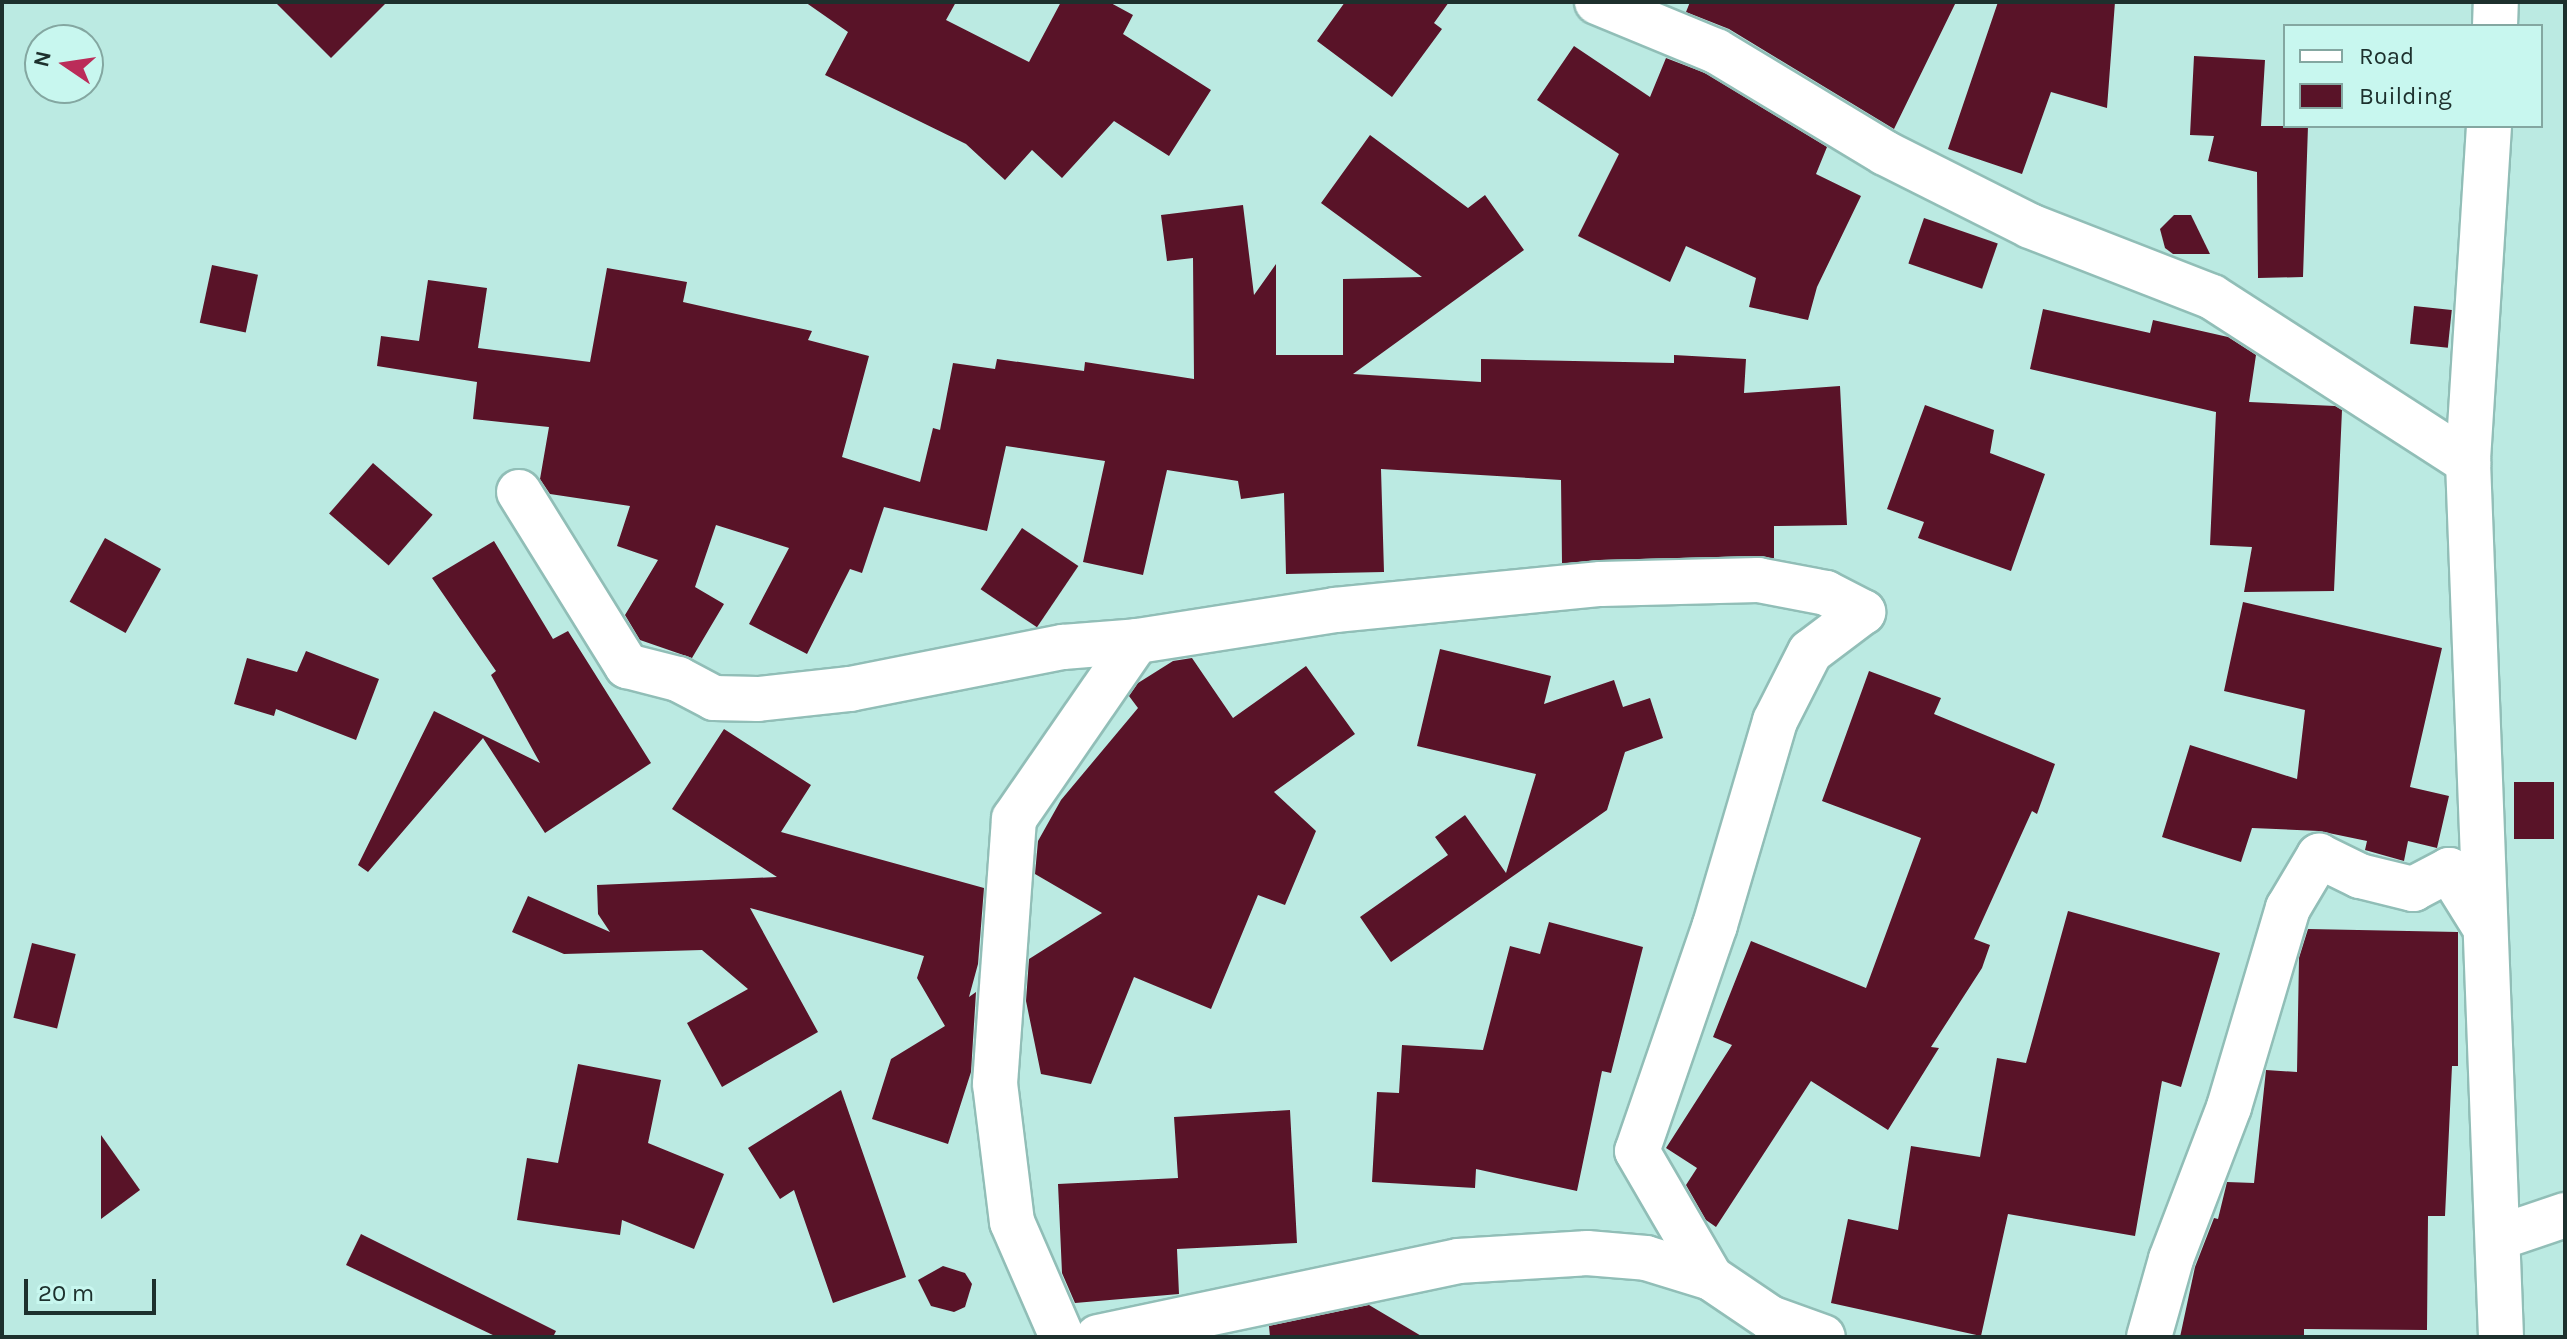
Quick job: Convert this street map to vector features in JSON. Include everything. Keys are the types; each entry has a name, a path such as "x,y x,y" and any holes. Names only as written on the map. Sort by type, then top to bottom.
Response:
{"street":[{"path":"1597,2 1716,51 1885,153 2030,226 2212,297 2468,462"},
{"path":"2495,24 2496,2"},
{"path":"2489,128 2468,462 2483,925 2500,1237 2501,1337"},
{"path":"519,492 627,666 678,679 714,698 758,699 850,689 1048,649 1137,641 1335,610 1601,584 1758,580 1826,593 1863,612 1810,652 1775,721 1715,925 1637,1151 1711,1278"},
{"path":"1062,1337 1012,1222 995,1084 1014,819 1137,641"},
{"path":"2149,1337 2171,1259 2229,1107 2288,908 2319,856 2360,876 2413,889 2449,870 2483,925"},
{"path":"2500,1237 2565,1215"},
{"path":"1098,1337 1458,1261 1587,1253 1646,1258 1711,1278 1770,1318 1823,1337"}],"building":[{"path":"275,2 387,2 331,58"},
{"path":"805,2 956,2 946,20 1029,62 1061,2 1109,2 1133,15 1123,34 1211,90 1169,156 1114,121 1062,178 1032,150 1005,180 966,144 825,75 848,32"},
{"path":"1345,2 1449,2 1434,23 1442,29 1392,97 1317,41"},
{"path":"1690,2 1956,2 1894,129 1729,29 1686,12"},
{"path":"1998,2 2115,2 2107,108 2051,92 2022,174 1948,149"},
{"path":"1574,46 1650,97 1666,58 1705,73 1827,147 1816,174 1861,196 1817,287 1808,320 1749,307 1756,278 1686,246 1670,282 1578,236 1619,154 1537,100"},
{"path":"2194,56 2265,60 2261,126 2308,128 2303,277 2258,278 2257,172 2208,161 2214,136 2190,135"},
{"path":"1370,135 1468,208 1485,195 1524,250 1353,374 1481,382 1481,359 1674,363 1674,355 1746,359 1744,393 1840,386 1847,525 1774,526 1774,558 1562,563 1561,480 1381,469 1384,572 1286,574 1284,493 1241,499 1238,481 1167,470 1143,575 1083,562 1105,461 1006,446 987,531 884,507 862,573 850,569 807,654 749,624 789,548 716,525 695,587 724,604 692,658 640,640 625,615 658,560 617,546 630,506 550,494 540,479 549,427 473,419 477,382 377,366 381,336 419,341 428,280 487,288 478,348 590,362 607,268 687,282 683,302 812,331 808,340 869,356 842,457 920,482 933,428 940,430 953,363 995,369 997,359 1084,371 1085,362 1194,379 1193,258 1167,261 1161,215 1243,205 1254,295 1276,264 1276,355 1343,355 1343,279 1422,277 1321,203"},
{"path":"2174,215 2191,215 2210,254 2173,254 2165,248 2160,229"},
{"path":"1924,218 1998,243 1982,289 1908,263"},
{"path":"212,265 258,275 246,332 200,323"},
{"path":"2414,306 2452,310 2448,348 2410,344"},
{"path":"2043,309 2150,333 2153,320 2228,337 2256,355 2249,402 2335,406 2342,410 2334,591 2244,592 2252,547 2210,545 2216,412 2030,369"},
{"path":"1925,405 1994,430 1990,453 2045,474 2011,571 1918,538 1924,522 1887,509"},
{"path":"373,463 433,515 389,565 329,514"},
{"path":"1022,528 1078,566 1037,627 981,589"},
{"path":"105,538 161,569 126,633 70,602"},
{"path":"494,541 553,639 568,631 651,763 545,833 483,738 368,872 358,865 434,711 540,763 491,675 496,671 432,578"},
{"path":"2243,602 2442,648 2410,787 2449,796 2437,848 2408,841 2404,861 2365,850 2367,841 2319,831 2252,828 2241,862 2162,837 2190,745 2297,779 2305,710 2224,691"},
{"path":"1440,649 1551,676 1544,704 1614,680 1623,707 1650,698 1663,738 1625,752 1607,810 1391,962 1360,917 1448,855 1435,837 1465,815 1506,873 1536,774 1417,746"},
{"path":"306,651 379,679 356,740 276,709 274,716 234,704 247,658 297,672"},
{"path":"1192,658 1233,718 1306,666 1355,734 1274,792 1316,831 1285,905 1258,895 1211,1009 1134,977 1091,1084 1041,1074 1026,1001 1029,959 1102,913 1035,874 1038,841 1061,800 1138,708 1129,696 1138,683 1173,661"},
{"path":"1869,671 1941,698 1934,714 2055,764 2037,814 2032,811 1974,939 1990,945 1982,968 1931,1047 1939,1048 1888,1130 1811,1081 1716,1227 1706,1220 1686,1185 1697,1168 1666,1148 1732,1045 1713,1037 1751,941 1866,988 1921,838 1822,801"},
{"path":"724,729 811,785 781,832 984,888 978,964 969,997 976,992 971,1072 948,1144 872,1119 891,1059 945,1026 917,978 924,956 750,908 818,1032 722,1087 687,1023 748,989 702,950 564,954 512,932 528,896 610,932 598,914 597,885 777,877 672,809"},
{"path":"2514,782 2554,782 2554,839 2514,839"},
{"path":"2068,911 2220,953 2181,1087 2162,1081 2135,1236 2008,1214 1981,1336 1831,1303 1848,1219 1898,1230 1911,1146 1980,1157 1997,1058 2026,1063"},
{"path":"1549,922 1643,947 1611,1073 1602,1071 1577,1191 1476,1169 1475,1188 1372,1182 1377,1092 1399,1093 1402,1045 1483,1050 1510,946 1540,954"},
{"path":"2308,929 2458,932 2458,1066 2452,1066 2445,1216 2428,1216 2427,1330 2304,1329 2304,1337 2180,1337 2195,1267 2214,1218 2218,1219 2227,1182 2254,1183 2266,1070 2297,1072 2299,958"},
{"path":"32,943 76,954 57,1029 13,1018"},
{"path":"578,1064 661,1080 648,1143 724,1174 694,1249 622,1220 620,1235 517,1220 527,1158 558,1163"},
{"path":"841,1090 906,1277 833,1303 794,1190 780,1199 748,1148"},
{"path":"1290,1110 1297,1243 1177,1249 1179,1294 1075,1303 1062,1273 1058,1184 1178,1178 1174,1117"},
{"path":"101,1135 140,1190 101,1219"},
{"path":"361,1234 556,1331 553,1337 497,1337 346,1265"},
{"path":"943,1266 965,1273 972,1284 965,1307 954,1312 931,1306 918,1280"},
{"path":"1369,1305 1423,1337 1270,1337 1269,1326"}]}
